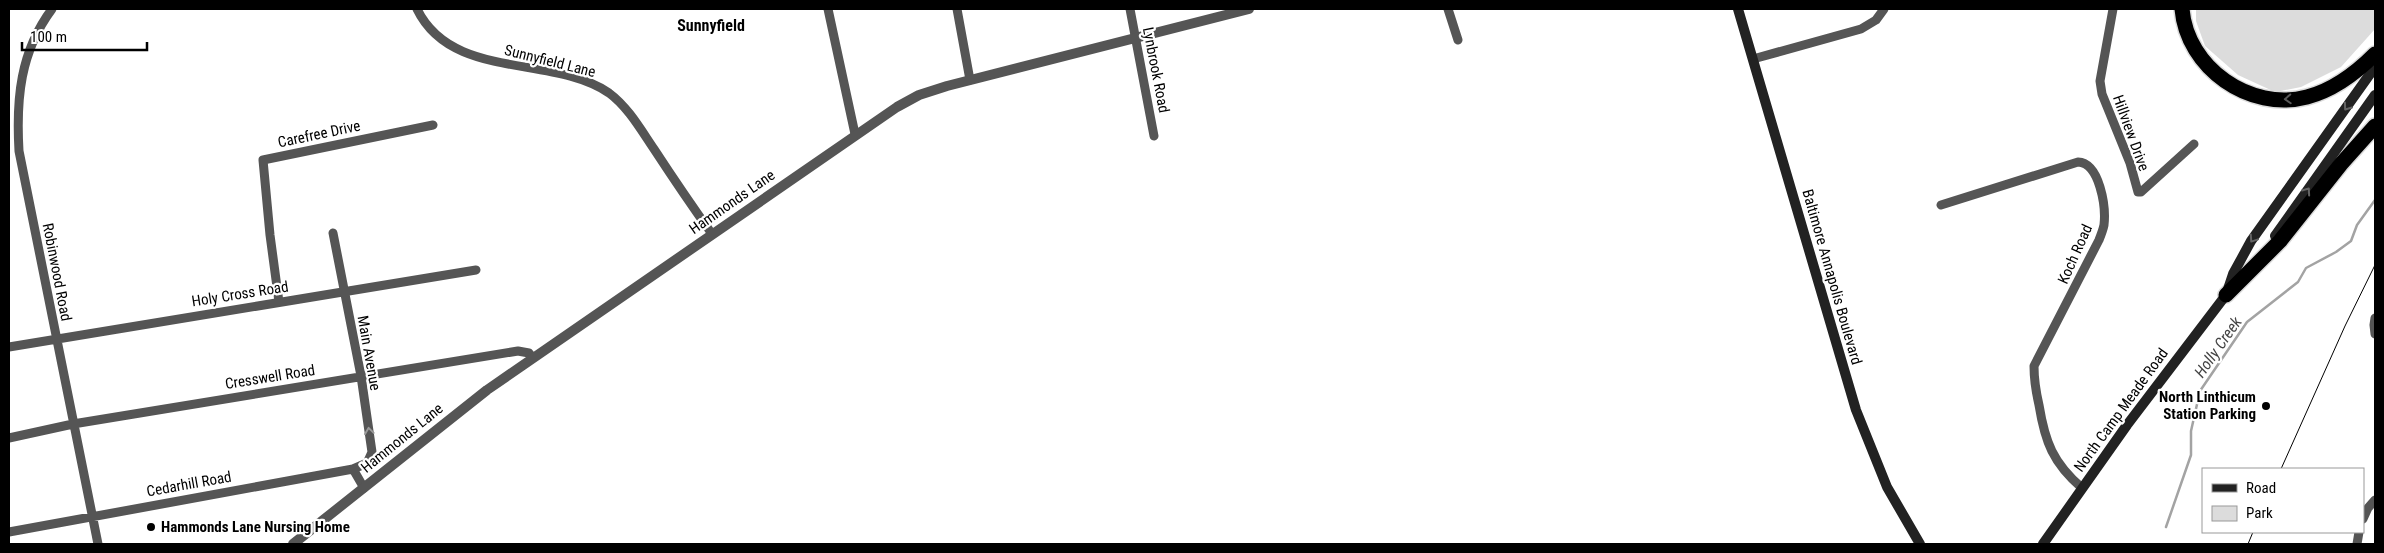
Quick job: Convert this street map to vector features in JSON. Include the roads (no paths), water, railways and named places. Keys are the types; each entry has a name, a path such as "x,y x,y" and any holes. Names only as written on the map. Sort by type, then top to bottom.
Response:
{"highway":[{"path":"2182,9 2187,33 2204,62 2216,75 2231,85 2246,93 2264,98 2294,100 2323,91 2350,77 2375,54"},
{"path":"2226,295 2280,241 2341,164 2375,126"}],"main road":[{"name":"Baltimore Annapolis Boulevard","path":"1738,9 1856,410 1887,487 1920,544"},
{"name":"North Camp Meade Road","path":"2226,295 2233,274 2251,241 2375,67"},
{"name":"North Camp Meade Road","path":"2043,544 2127,425 2226,295 2255,262 2280,229 2375,95"}],"street":[{"name":"Robinwood Road","path":"52,9 38,31 26,60 18,101 19,151 98,544"},
{"name":"Sunnyfield Lane","path":"417,9 436,34 456,48 476,56 579,79 610,94 634,120 712,234"},
{"path":"828,9 855,134"},
{"path":"957,9 970,80"},
{"name":"Lynbrook Road","path":"1130,9 1154,136"},
{"name":"Hammonds Lane","path":"293,544 467,406 533,358 855,134 919,95 970,80 1249,9"},
{"path":"1448,9 1458,40"},
{"path":"1752,59 1861,29 1876,20 1884,9"},
{"name":"Hillview Drive","path":"2113,9 2100,81 2102,94 2130,163 2138,192 2141,192 2194,144"},
{"name":"Carefree Drive","path":"279,302 270,235 264,160 433,125"},
{"name":"Koch Road","path":"1941,205 2078,162 2084,162 2097,177 2104,214 2104,225 2099,240 2034,366 2043,429 2048,444 2066,474 2082,488"},
{"name":"Main Avenue","path":"333,233 360,376 372,452 367,463 353,469"},
{"name":"Holy Cross Road","path":"9,347 476,270"},
{"path":"2375,318 2375,334"},
{"name":"Cresswell Road","path":"9,438 73,424 518,350 529,353 533,358"},
{"path":"353,469 364,488"},
{"name":"Cedarhill Road","path":"9,532 92,515 353,469"},
{"path":"2364,517 2375,500"}],"waterway":[{"name":"Holly Creek","path":"2166,527 2191,455 2191,431 2200,391 2247,322 2298,282 2306,268 2336,252 2351,241 2357,225 2375,200"}],"tram line":[{"path":"2281,468 2345,326 2375,265"},
{"path":"2248,544 2253,533"}],"place":[{"name":"North Linthicum Station Parking","path":"2266,406"},
{"name":"Hammonds Lane Nursing Home","path":"151,527"}],"district":[{"name":"Sunnyfield","path":"711,25"}]}
